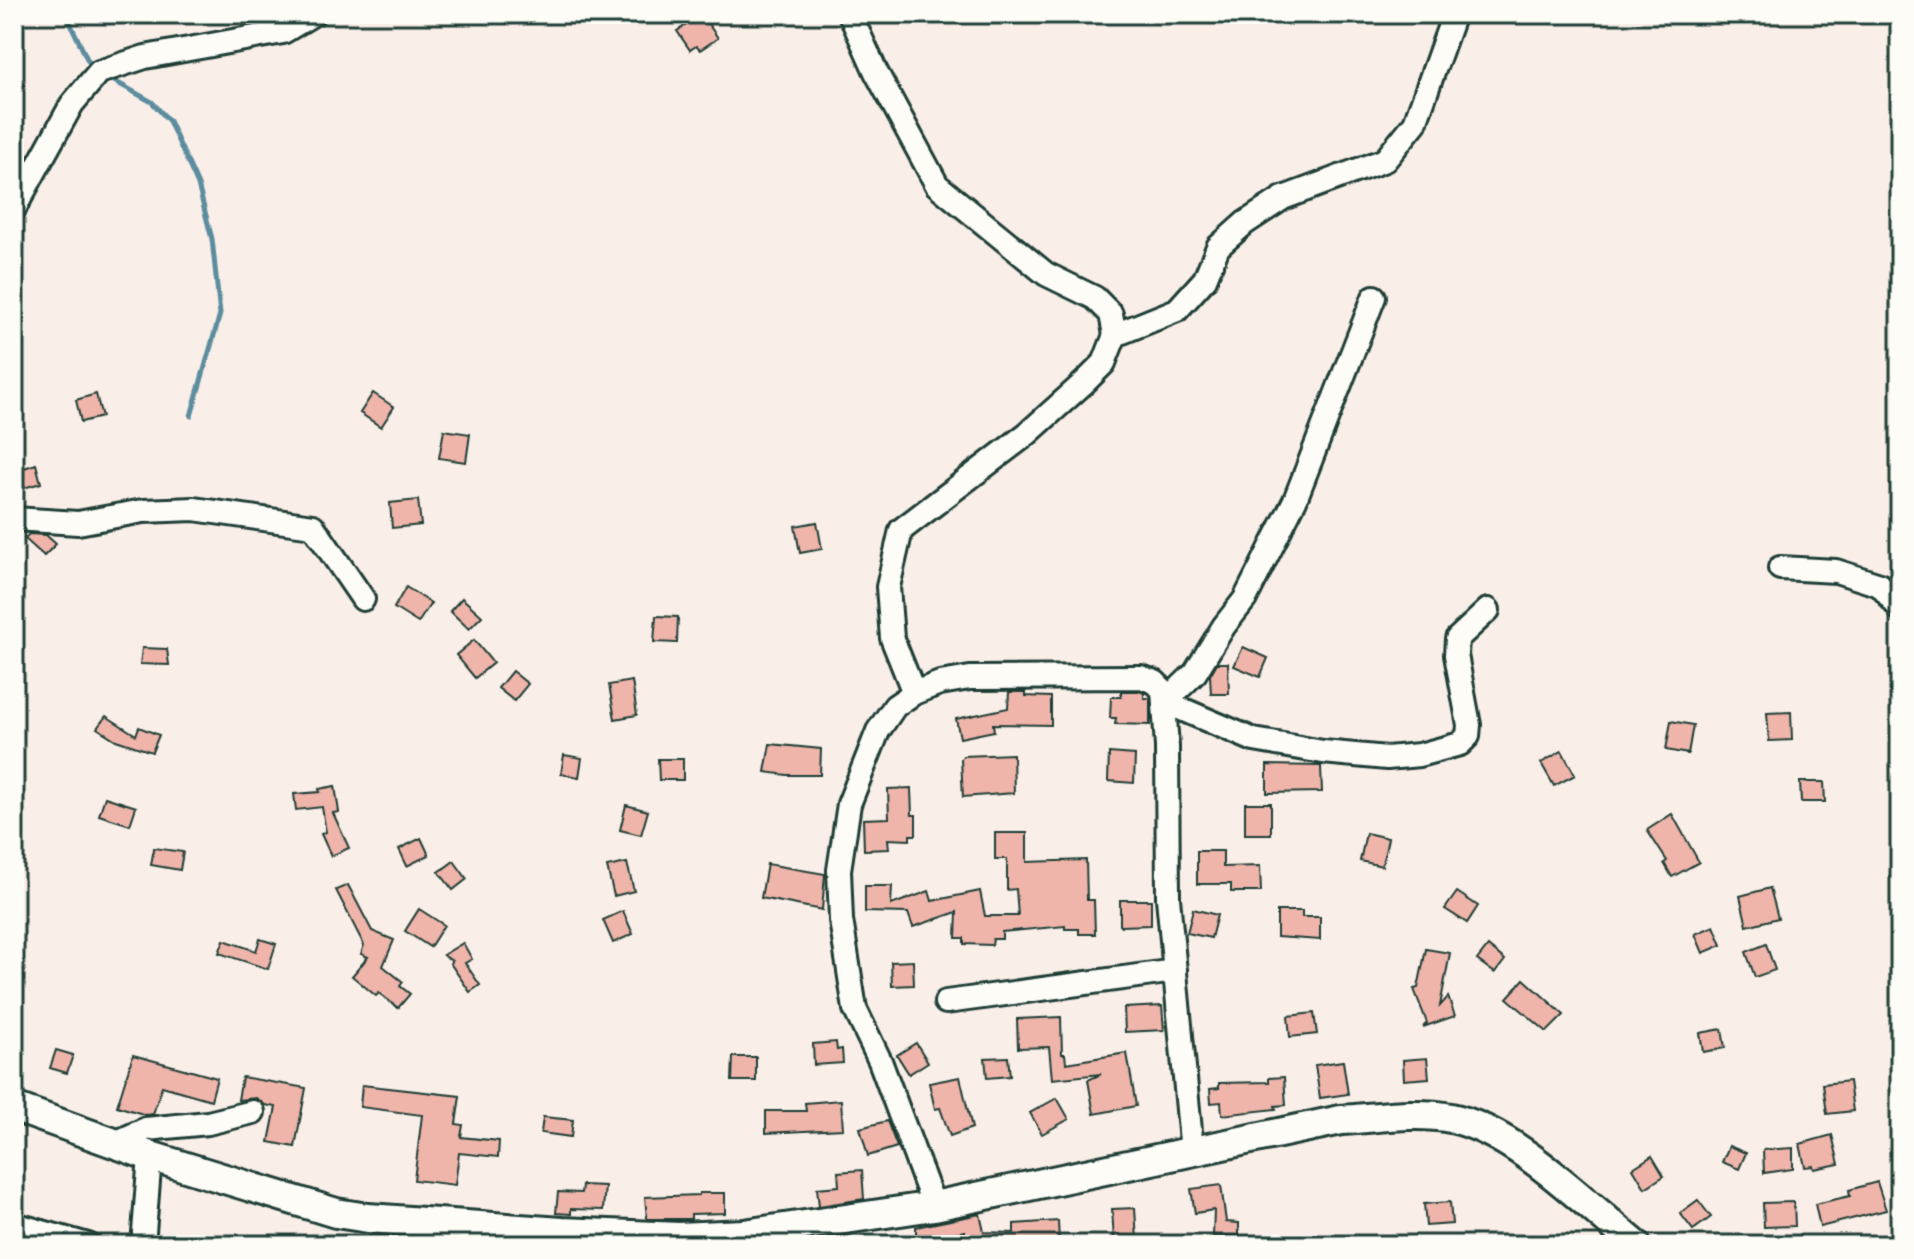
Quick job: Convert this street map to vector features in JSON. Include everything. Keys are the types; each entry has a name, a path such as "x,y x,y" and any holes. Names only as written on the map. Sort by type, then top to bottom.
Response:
{"main road":[{"path":"14,1109 296,1203 368,1218 562,1232 744,1240 934,1206 1341,1120 1408,1115 1451,1118 1484,1129 1524,1154 1636,1245"}],"street":[{"path":"14,209 72,104 99,72 145,57 283,32 313,14"},
{"path":"850,14 876,72 937,185 1046,274 1095,298 1111,314 1115,335 1104,363 1086,381 1027,434 901,530 888,587 892,638 914,693"},
{"path":"1115,335 1177,310 1205,279 1218,247 1245,223 1283,198 1385,160 1415,123 1454,14"},
{"path":"1165,702 1195,673 1245,599 1295,500 1374,297"},
{"path":"14,519 78,523 143,511 194,509 313,526 363,599"},
{"path":"1780,568 1836,571 1880,585 1900,609"},
{"path":"1165,702 1254,740 1323,752 1387,758 1419,755 1460,744 1468,736 1469,725 1456,655 1457,639 1488,610"},
{"path":"934,1206 880,1061 855,1009 841,920 839,870 849,804 878,731 895,706 914,693 940,683 970,678 1141,677 1163,690 1168,898 1192,1152"},
{"path":"946,1002 1175,971"},
{"path":"115,1143 146,1129 208,1123 253,1112"},
{"path":"143,1245 150,1156"},
{"path":"14,1224 88,1245"}],"building":[{"path":"702,15 718,38 700,50 696,46 690,50 677,31"},
{"path":"373,393 394,407 381,427 360,413"},
{"path":"96,394 102,417 81,422 76,400"},
{"path":"444,430 470,434 466,462 439,458"},
{"path":"36,464 41,483 20,489 15,471"},
{"path":"418,500 421,525 392,528 390,503"},
{"path":"817,522 822,549 800,553 795,526"},
{"path":"29,534 46,535 56,544 44,556 25,539"},
{"path":"406,587 431,603 418,623 394,608"},
{"path":"462,598 482,616 469,629 450,611"},
{"path":"656,616 678,617 677,643 654,642"},
{"path":"474,640 493,663 475,678 456,655"},
{"path":"1243,647 1268,658 1260,677 1234,666"},
{"path":"142,648 167,649 169,665 140,664"},
{"path":"1217,663 1228,663 1229,694 1211,694 1210,675"},
{"path":"512,671 528,684 514,701 498,688"},
{"path":"632,681 637,715 615,719 609,685"},
{"path":"1121,691 1139,691 1144,693 1144,698 1150,698 1150,725 1115,724 1116,718 1110,718 1111,697 1121,697"},
{"path":"1009,692 1051,697 1051,725 993,724 994,731 960,738 956,719 1008,708"},
{"path":"1791,712 1792,740 1769,741 1767,713"},
{"path":"106,716 136,735 139,727 159,735 152,752 116,740 97,728"},
{"path":"1671,721 1693,725 1688,754 1666,750"},
{"path":"770,744 821,749 820,775 765,772"},
{"path":"1562,751 1575,775 1554,786 1541,763"},
{"path":"1109,753 1135,755 1134,783 1108,781"},
{"path":"1013,754 1014,793 963,797 963,756"},
{"path":"564,755 582,758 579,777 561,774"},
{"path":"658,759 683,759 683,780 659,780"},
{"path":"1267,765 1321,766 1322,792 1267,793"},
{"path":"1800,782 1824,782 1825,802 1801,802"},
{"path":"335,786 339,812 333,813 349,848 331,856 321,834 326,832 322,807 296,810 294,794 320,792 319,789"},
{"path":"911,788 916,835 910,835 910,840 888,839 889,849 864,850 863,819 889,818 888,789"},
{"path":"105,797 136,807 130,825 99,815"},
{"path":"1245,803 1271,803 1271,834 1245,834"},
{"path":"626,805 648,811 641,835 620,830"},
{"path":"1672,814 1699,862 1672,877 1664,863 1667,861 1647,830"},
{"path":"995,833 1027,833 1027,862 1086,860 1087,900 1094,900 1095,934 1079,934 1079,929 1065,929 1065,926 1002,932 1002,939 993,939 992,945 964,944 964,938 956,938 957,912 913,927 908,913 865,912 865,886 892,886 891,905 929,891 932,901 980,891 985,916 1018,916 1016,889 1007,890 1007,859 995,859"},
{"path":"1366,833 1388,838 1382,866 1360,861"},
{"path":"421,838 429,855 407,866 399,849"},
{"path":"154,848 183,852 180,870 151,865"},
{"path":"1197,851 1223,851 1223,867 1260,866 1261,892 1231,892 1231,884 1197,884"},
{"path":"454,861 467,879 453,890 439,872"},
{"path":"627,863 634,891 614,896 607,867"},
{"path":"767,864 825,874 822,910 761,898"},
{"path":"348,885 372,931 394,940 383,966 403,982 400,986 410,994 398,1008 379,993 376,996 352,976 368,957 361,954 364,945 336,890"},
{"path":"1770,888 1778,918 1747,926 1740,896"},
{"path":"1457,892 1478,906 1467,923 1445,909"},
{"path":"1120,900 1151,900 1151,925 1120,926"},
{"path":"419,909 444,925 430,947 405,931"},
{"path":"1193,909 1217,915 1211,938 1187,933"},
{"path":"623,911 633,934 613,943 603,920"},
{"path":"1277,911 1302,911 1302,917 1320,917 1320,940 1277,937"},
{"path":"1714,926 1722,945 1703,953 1695,934"},
{"path":"260,939 276,944 268,969 219,953 224,940 256,951"},
{"path":"463,943 472,959 465,963 480,985 470,992 450,963 452,961 443,955"},
{"path":"1766,944 1775,970 1755,977 1746,952"},
{"path":"1488,946 1505,960 1495,973 1477,960"},
{"path":"1426,949 1450,953 1440,1006 1448,997 1455,1016 1423,1027 1427,1023 1414,989 1418,988"},
{"path":"913,961 914,985 892,986 891,962"},
{"path":"1524,979 1564,1015 1547,1032 1507,998"},
{"path":"1162,1006 1164,1030 1125,1032 1124,1008"},
{"path":"1314,1013 1317,1034 1290,1037 1288,1016"},
{"path":"1061,1017 1062,1054 1065,1054 1066,1063 1127,1053 1136,1106 1094,1114 1088,1080 1101,1074 1052,1079 1049,1047 1018,1048 1017,1019"},
{"path":"1722,1029 1725,1048 1703,1052 1700,1033"},
{"path":"836,1042 837,1050 842,1049 843,1063 814,1065 813,1044"},
{"path":"916,1043 928,1062 909,1074 897,1055"},
{"path":"56,1050 73,1055 67,1073 50,1068"},
{"path":"133,1055 217,1078 211,1100 162,1086 153,1114 146,1115 117,1106"},
{"path":"733,1057 756,1057 756,1081 732,1081"},
{"path":"1008,1057 1010,1076 987,1078 985,1058"},
{"path":"1427,1058 1429,1078 1404,1080 1403,1060"},
{"path":"1343,1061 1348,1094 1320,1098 1315,1065"},
{"path":"242,1077 306,1088 295,1147 269,1142 276,1107 265,1105 256,1098 238,1100"},
{"path":"960,1077 972,1128 950,1136 940,1108 935,1109 929,1083"},
{"path":"1284,1077 1286,1105 1275,1106 1276,1109 1222,1115 1221,1102 1211,1103 1210,1089 1219,1088 1219,1083 1269,1082 1269,1078"},
{"path":"1849,1081 1853,1111 1827,1114 1823,1084"},
{"path":"362,1085 460,1096 456,1124 463,1125 461,1137 499,1141 498,1157 459,1153 455,1185 414,1180 422,1115 360,1107"},
{"path":"1057,1098 1069,1119 1042,1134 1030,1113"},
{"path":"841,1100 843,1129 766,1133 766,1111 806,1111 805,1103"},
{"path":"543,1117 573,1120 571,1137 541,1133"},
{"path":"887,1121 897,1147 868,1156 860,1128"},
{"path":"1832,1135 1839,1164 1814,1169 1813,1166 1805,1167 1800,1144"},
{"path":"1729,1146 1746,1153 1739,1169 1722,1162"},
{"path":"1793,1148 1793,1169 1764,1173 1763,1150"},
{"path":"1652,1156 1664,1176 1645,1188 1633,1168"},
{"path":"862,1170 864,1199 819,1206 817,1188 839,1186 838,1172"},
{"path":"1877,1182 1886,1210 1820,1227 1815,1204 1850,1196 1849,1190"},
{"path":"582,1185 605,1186 603,1210 571,1209 571,1214 556,1213 558,1192 581,1193"},
{"path":"1221,1185 1226,1222 1239,1223 1239,1236 1213,1236 1214,1210 1195,1213 1191,1189"},
{"path":"725,1193 725,1213 691,1214 691,1219 647,1219 645,1197"},
{"path":"1698,1200 1711,1217 1693,1230 1680,1213"},
{"path":"1450,1202 1452,1224 1426,1226 1424,1204"},
{"path":"1794,1202 1795,1226 1764,1227 1763,1203"},
{"path":"1135,1208 1137,1240 1114,1241 1112,1209"},
{"path":"980,1214 984,1232 1014,1233 1014,1224 1058,1221 1059,1243 965,1245 965,1231 916,1241 916,1227"}],"waterway":[{"path":"66,14 88,61 96,69"},
{"path":"107,77 152,102 169,121 198,185 212,239 220,314 191,416"}]}
